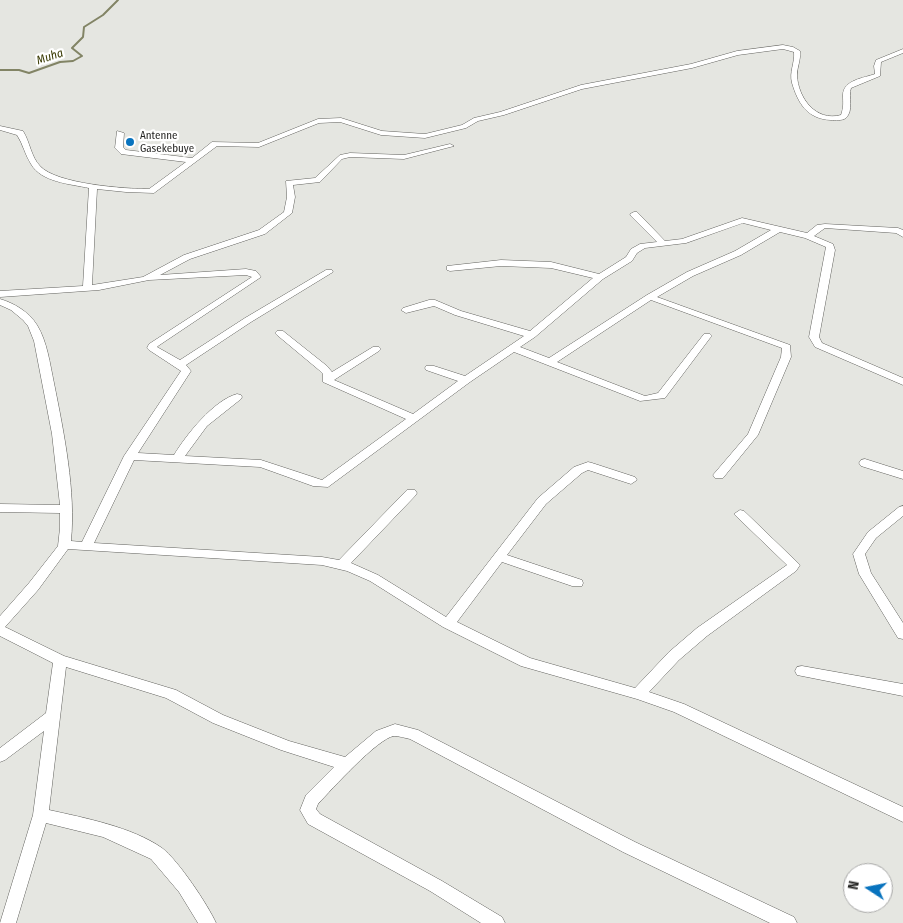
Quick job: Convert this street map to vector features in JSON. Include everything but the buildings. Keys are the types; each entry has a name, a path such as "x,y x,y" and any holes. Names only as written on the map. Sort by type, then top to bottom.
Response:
{"street":[{"path":"0,128 20,133 29,155 42,173 93,187 151,191 217,143 259,145 307,124 325,120 350,122 386,134 416,137 464,127 476,118 502,114 581,87 692,66 737,53 778,47 791,48 797,52 798,59 794,71 795,81 804,107 818,116 841,118 844,116 848,104 846,94 848,87 878,75 878,61 903,51"},
{"path":"120,133 118,148 124,152 192,160"},
{"path":"145,279 187,258 266,230 288,213 291,197 288,183 318,180 340,157 350,155 409,157 450,146"},
{"path":"87,288 93,187"},
{"path":"634,214 664,244"},
{"path":"130,456 261,464 316,484 324,484 466,380 532,335 600,277 629,259 634,251 646,246 689,239 742,220 808,236 826,244 831,250 814,337 818,345 903,382"},
{"path":"808,236 820,227 825,226 898,231 903,234"},
{"path":"550,362 690,274 738,253 780,228"},
{"path":"496,253 501,264"},
{"path":"450,268 501,264 551,266 600,277"},
{"path":"168,267 210,273"},
{"path":"0,294 87,288 145,279 210,273 246,272 253,273 257,277 154,344 152,348 170,360 181,364 186,371 130,456 87,545"},
{"path":"181,364 248,320 330,272"},
{"path":"8,305 17,293"},
{"path":"8,305 30,293"},
{"path":"650,298 787,347 786,356 753,435 718,476"},
{"path":"406,310 435,303 458,313 532,335"},
{"path":"0,624 29,593 65,544 67,509 60,451 42,347 33,326 8,305"},
{"path":"280,333 324,368 328,374 328,380"},
{"path":"513,348 644,399 653,399 661,396 707,336"},
{"path":"328,380 376,349"},
{"path":"430,368 466,380"},
{"path":"328,380 414,418"},
{"path":"177,459 189,437 199,425 211,414 237,397"},
{"path":"865,463 903,475"},
{"path":"448,624 542,501 578,470 588,466 631,480"},
{"path":"342,565 411,493"},
{"path":"0,508 67,509"},
{"path":"903,510 872,535 859,554 865,574 897,616 903,634"},
{"path":"638,694 674,656 702,632 794,565 740,514"},
{"path":"65,544 160,552 322,561 350,567 374,578 448,624 526,662 638,694 679,708 903,815"},
{"path":"500,557 576,583"},
{"path":"0,630 60,660 171,694 218,719 286,746 346,764"},
{"path":"7,923 42,815 60,660"},
{"path":"802,670 903,690"},
{"path":"0,756 53,716"},
{"path":"496,923 436,886 314,819 308,810 310,800 346,764 381,735 395,730 413,734 629,848 788,923"},
{"path":"42,815 104,830 157,854 185,887 207,923"}],"waterway":[{"name":"Muha","path":"0,70 19,70 29,73 60,62 73,61 82,56 72,48 83,37 84,27 103,15 118,0"}],"place":[{"name":"Antenne Gasekebuye","path":"130,142"}]}
